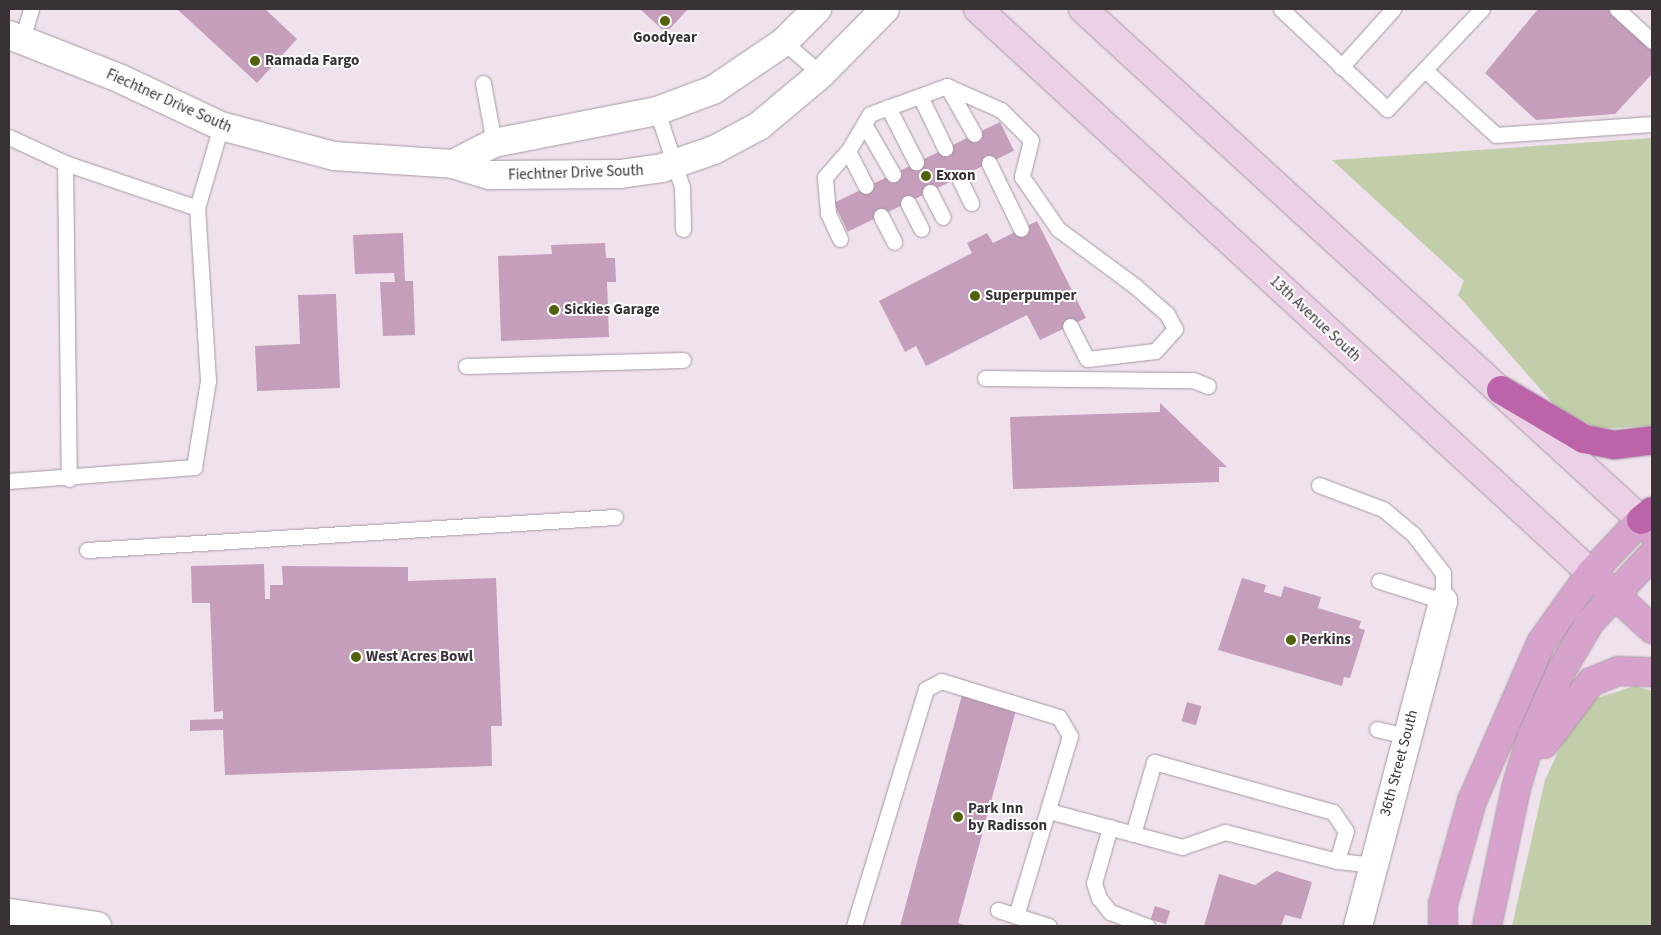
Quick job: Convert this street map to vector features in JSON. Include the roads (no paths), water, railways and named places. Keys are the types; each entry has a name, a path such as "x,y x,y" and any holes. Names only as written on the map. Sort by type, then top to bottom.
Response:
{"highway":[{"path":"1501,390 1584,439 1614,445 1652,440"}],"main road":[{"name":"13th Avenue South","path":"978,9 1652,629"},
{"path":"1083,9 1501,390 1649,521 1591,573 1541,643 1472,801 1444,904 1443,926"},
{"path":"1099,9 1120,42"},
{"path":"1488,926 1516,788 1532,735 1562,669 1590,622 1652,555"},
{"path":"1516,788 1563,713 1591,682 1618,671 1652,672"}],"street":[{"path":"453,164 494,143 657,111 713,90 784,42 817,9"},
{"name":"Fiechtner Drive South","path":"16,37 121,78 221,126 334,156 453,164 490,175 620,174 674,164 714,150 758,126 821,74 885,9"},
{"name":"36th Street South","path":"1358,926 1406,736 1444,601"},
{"path":"9,913 91,926"}],"lane":[{"path":"16,37 32,9"},
{"path":"1281,9 1340,67 1387,109 1482,9"},
{"path":"1340,67 1393,9"},
{"path":"1617,9 1652,42"},
{"path":"784,42 821,74"},
{"path":"1425,70 1496,135 1652,124"},
{"path":"483,83 494,143"},
{"path":"947,86 974,134"},
{"path":"840,239 828,213 825,177 848,151 870,114 947,86 1002,110 1032,140 1022,177 1002,187"},
{"path":"920,96 945,148"},
{"path":"888,107 916,162"},
{"path":"657,111 682,187 683,229"},
{"path":"864,124 893,174"},
{"path":"9,481 69,479 194,467 208,381 197,208 221,126"},
{"path":"9,137 65,163 197,208"},
{"path":"848,151 866,186"},
{"path":"65,163 69,479"},
{"path":"989,163 1021,229"},
{"path":"1022,177 1058,229 1135,286 1167,314 1175,329 1155,351 1087,360 1070,326"},
{"path":"959,178 971,203"},
{"path":"930,192 943,217"},
{"path":"908,203 921,229"},
{"path":"881,216 894,242"},
{"path":"466,366 682,360"},
{"path":"985,378 1193,380 1208,386"},
{"path":"1319,485 1383,509 1413,534 1443,573 1444,601 1379,581"},
{"path":"88,550 614,517"},
{"path":"854,926 926,689 932,682 1059,717 1070,736 1069,749 1016,916"},
{"path":"1377,729 1406,736"},
{"path":"1133,834 1154,762 1333,812 1346,831 1337,861"},
{"path":"1050,811 1182,848 1225,832 1337,861 1373,865"},
{"path":"1110,827 1094,883 1099,898 1110,912 1147,926"},
{"path":"998,910 1049,926"}],"place":[{"name":"Goodyear","path":"665,21"},
{"name":"Ramada Fargo","path":"255,61"},
{"name":"Exxon","path":"926,176"},
{"name":"Superpumper","path":"975,296"},
{"name":"Sickies Garage","path":"554,310"},
{"name":"Perkins","path":"1291,640"},
{"name":"West Acres Bowl","path":"356,657"},
{"name":"Park Inn by Radisson","path":"958,817"}]}
